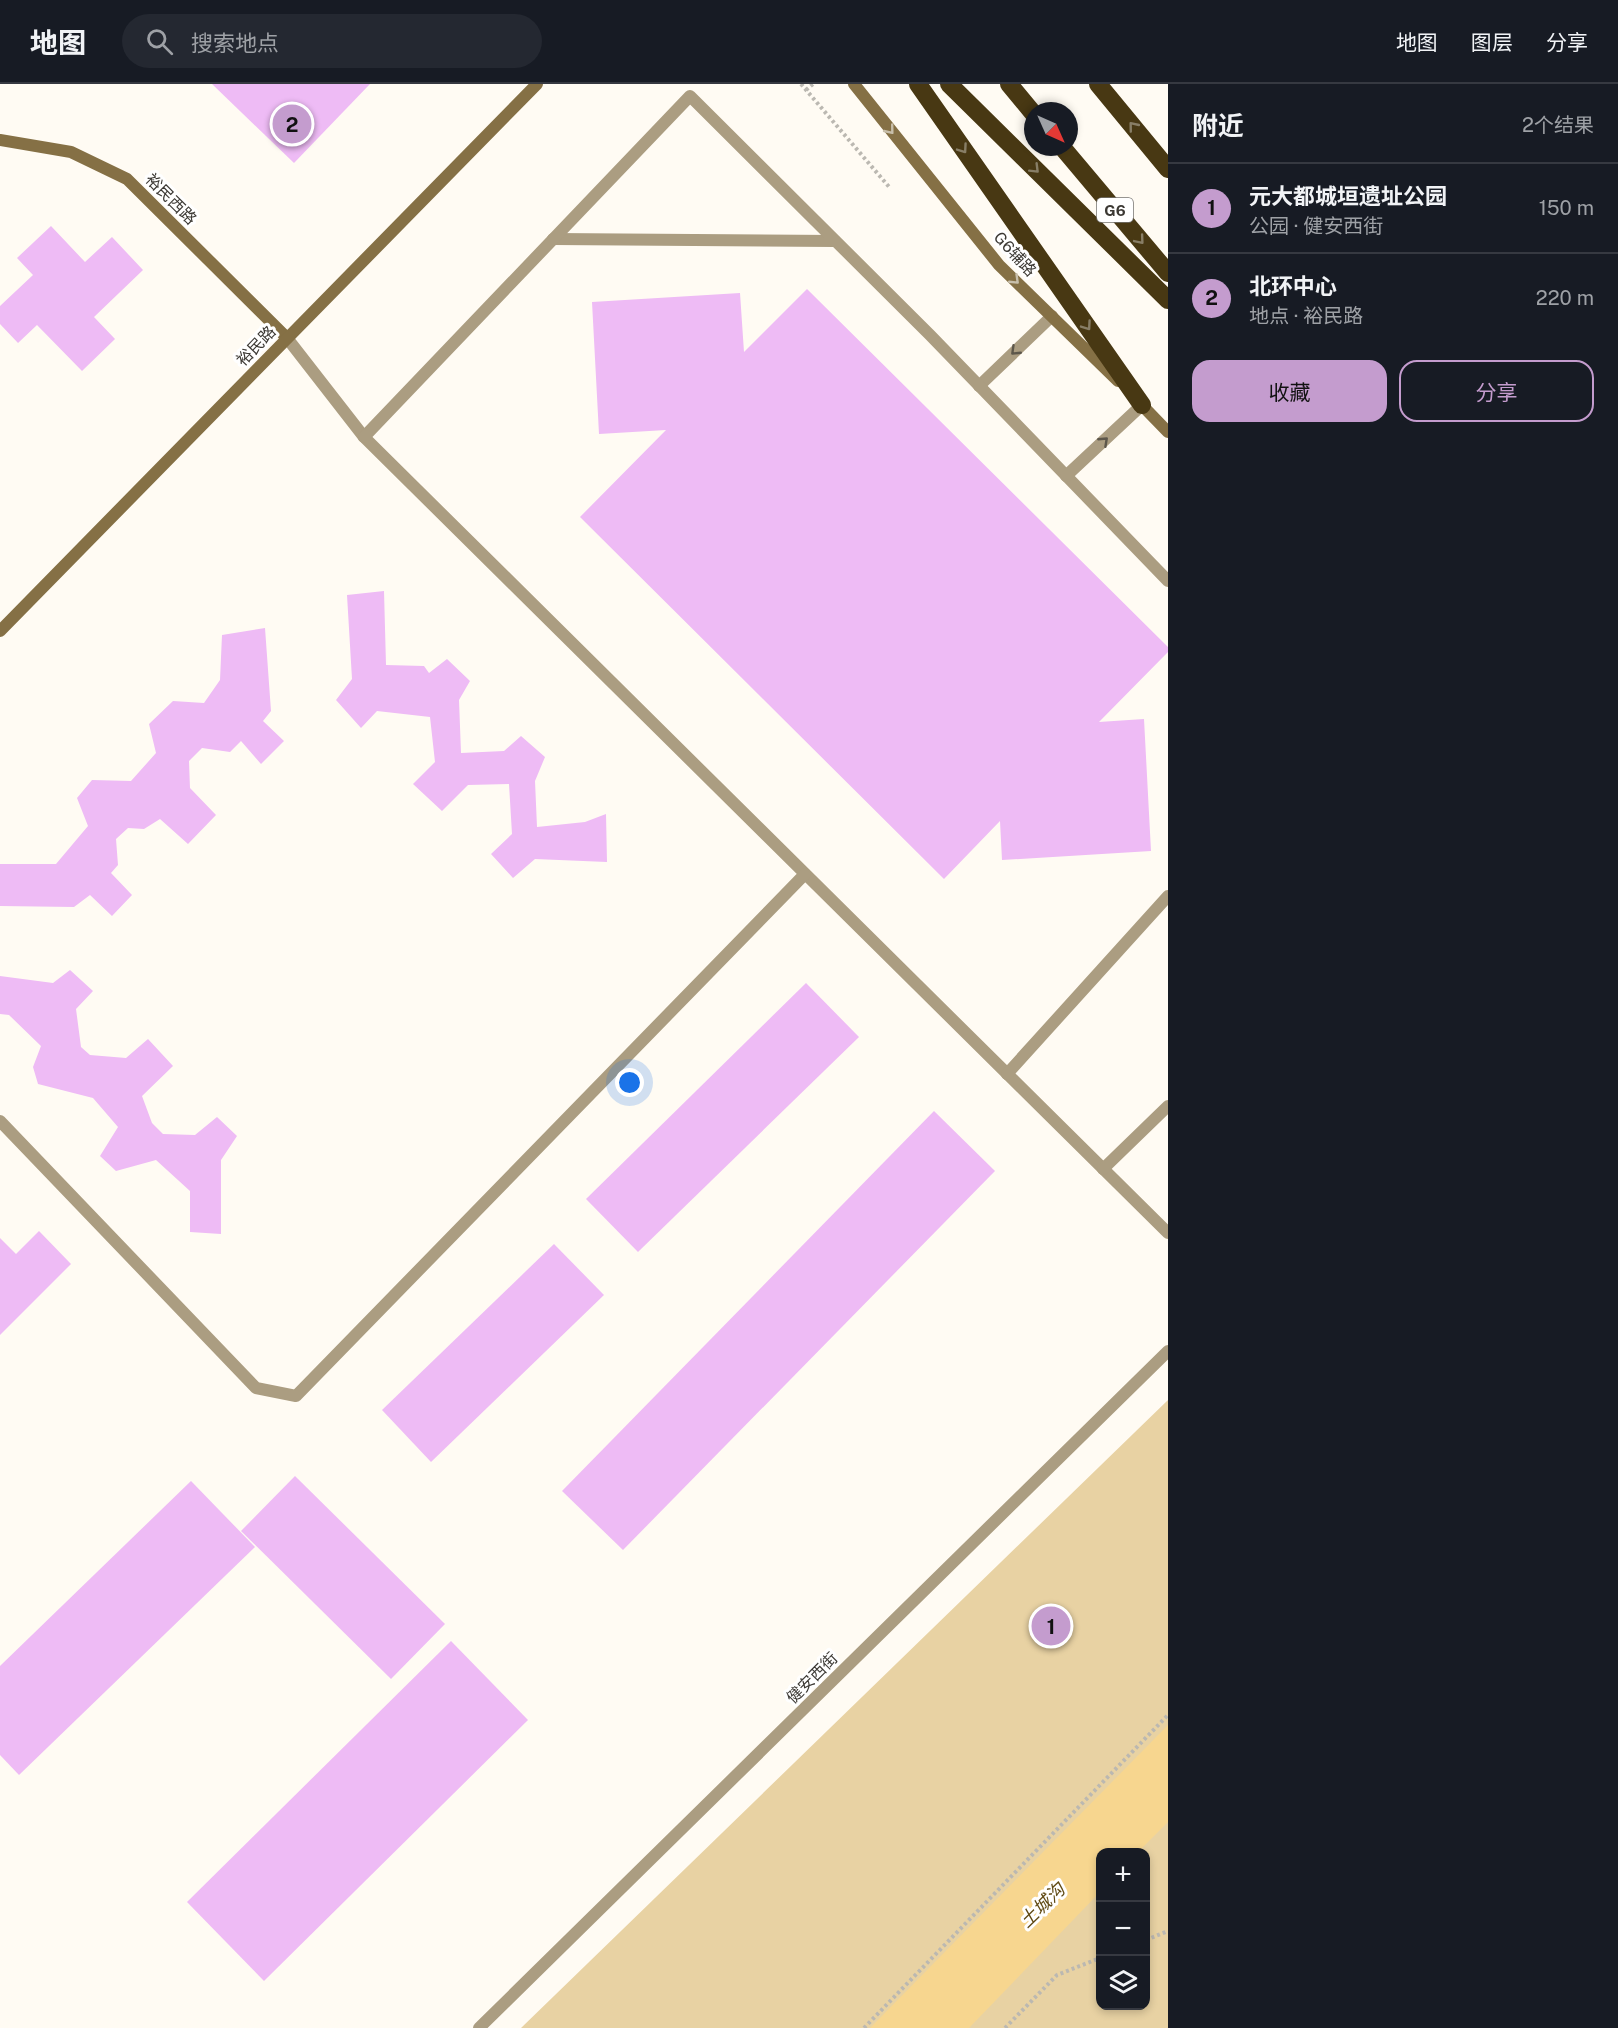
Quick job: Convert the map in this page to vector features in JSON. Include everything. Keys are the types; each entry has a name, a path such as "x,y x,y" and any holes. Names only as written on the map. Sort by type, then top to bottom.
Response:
{"highway":[{"path":"918,84 1142,405"},
{"path":"949,84 1168,300"},
{"path":"1009,84 1024,102"},
{"path":"1098,84 1168,169"},
{"name":"G6","path":"1070,156 1168,273"}],"street":[{"name":"裕民路","path":"0,631 537,84"},
{"name":"G6辅路","path":"854,84 999,265 1168,432"},
{"path":"364,437 690,96 979,386 1168,581"},
{"name":"裕民西路","path":"0,140 70,152 128,178 287,338"},
{"path":"553,239 836,241"},
{"path":"979,386 1052,316"},
{"path":"287,338 364,437 1168,1233"},
{"path":"1066,476 1142,405"},
{"path":"0,1121 256,1388 296,1396 805,874"},
{"path":"1007,1074 1168,897"},
{"path":"1103,1169 1168,1106"},
{"name":"健安西街","path":"479,2028 1168,1351"}],"path":[{"path":"801,84 890,188"},
{"path":"806,90 813,84"},
{"path":"864,2028 1168,1715"},
{"path":"1150,1938 1168,1931"},
{"path":"1005,2028 1057,1975 1096,1960"}],"shaded area":[{"path":"1168,1400 1168,2028 521,2028"}],"water":[{"name":"土城沟","path":"1168,1725 1168,1822 1142,1848 1096,1848 1096,1896 969,2028 870,2028"}],"building":[{"path":"212,84 370,84 294,163"},
{"path":"51,226 85,262 112,237 143,270 94,317 115,339 82,371 37,325 18,343 0,324 0,306 33,275 17,258"},
{"path":"807,289 1168,647 1168,652 1099,722 1144,719 1151,851 1002,860 1000,821 944,879 580,517 666,430 599,434 592,302 740,293 744,352"},
{"path":"384,591 386,665 424,666 429,673 447,659 470,681 459,700 461,753 504,751 521,736 545,757 535,781 537,827 585,822 606,814 607,862 535,859 513,878 491,854 512,834 509,784 468,785 442,811 413,784 435,762 430,717 377,711 361,728 336,700 352,679 347,595"},
{"path":"265,628 271,711 263,721 284,741 261,764 241,741 230,752 202,748 189,761 190,788 216,815 188,844 160,819 144,829 128,828 116,839 118,865 111,873 132,895 112,916 90,895 74,907 0,906 0,864 56,864 88,826 77,798 92,780 131,781 156,753 149,724 173,701 204,703 220,680 222,635"},
{"path":"70,970 93,991 76,1009 81,1047 90,1055 126,1058 148,1039 173,1066 142,1096 152,1123 163,1134 195,1135 217,1117 237,1136 221,1160 221,1234 190,1232 190,1191 156,1160 116,1171 100,1156 118,1127 93,1098 38,1084 33,1067 41,1046 9,1015 0,1014 0,976 53,983"},
{"path":"806,983 859,1037 638,1252 586,1199"},
{"path":"934,1111 995,1171 623,1550 562,1491"},
{"path":"39,1231 71,1264 0,1335 0,1238 16,1254"},
{"path":"554,1244 604,1295 431,1462 382,1410"},
{"path":"295,1476 445,1624 391,1679 241,1531"},
{"path":"191,1481 255,1547 19,1775 0,1755 0,1666"},
{"path":"451,1641 528,1720 264,1981 187,1902"}],"place":[{"name":"北环中心","path":"292,124"},
{"name":"元大都城垣遗址公园","path":"1051,1626"}]}
